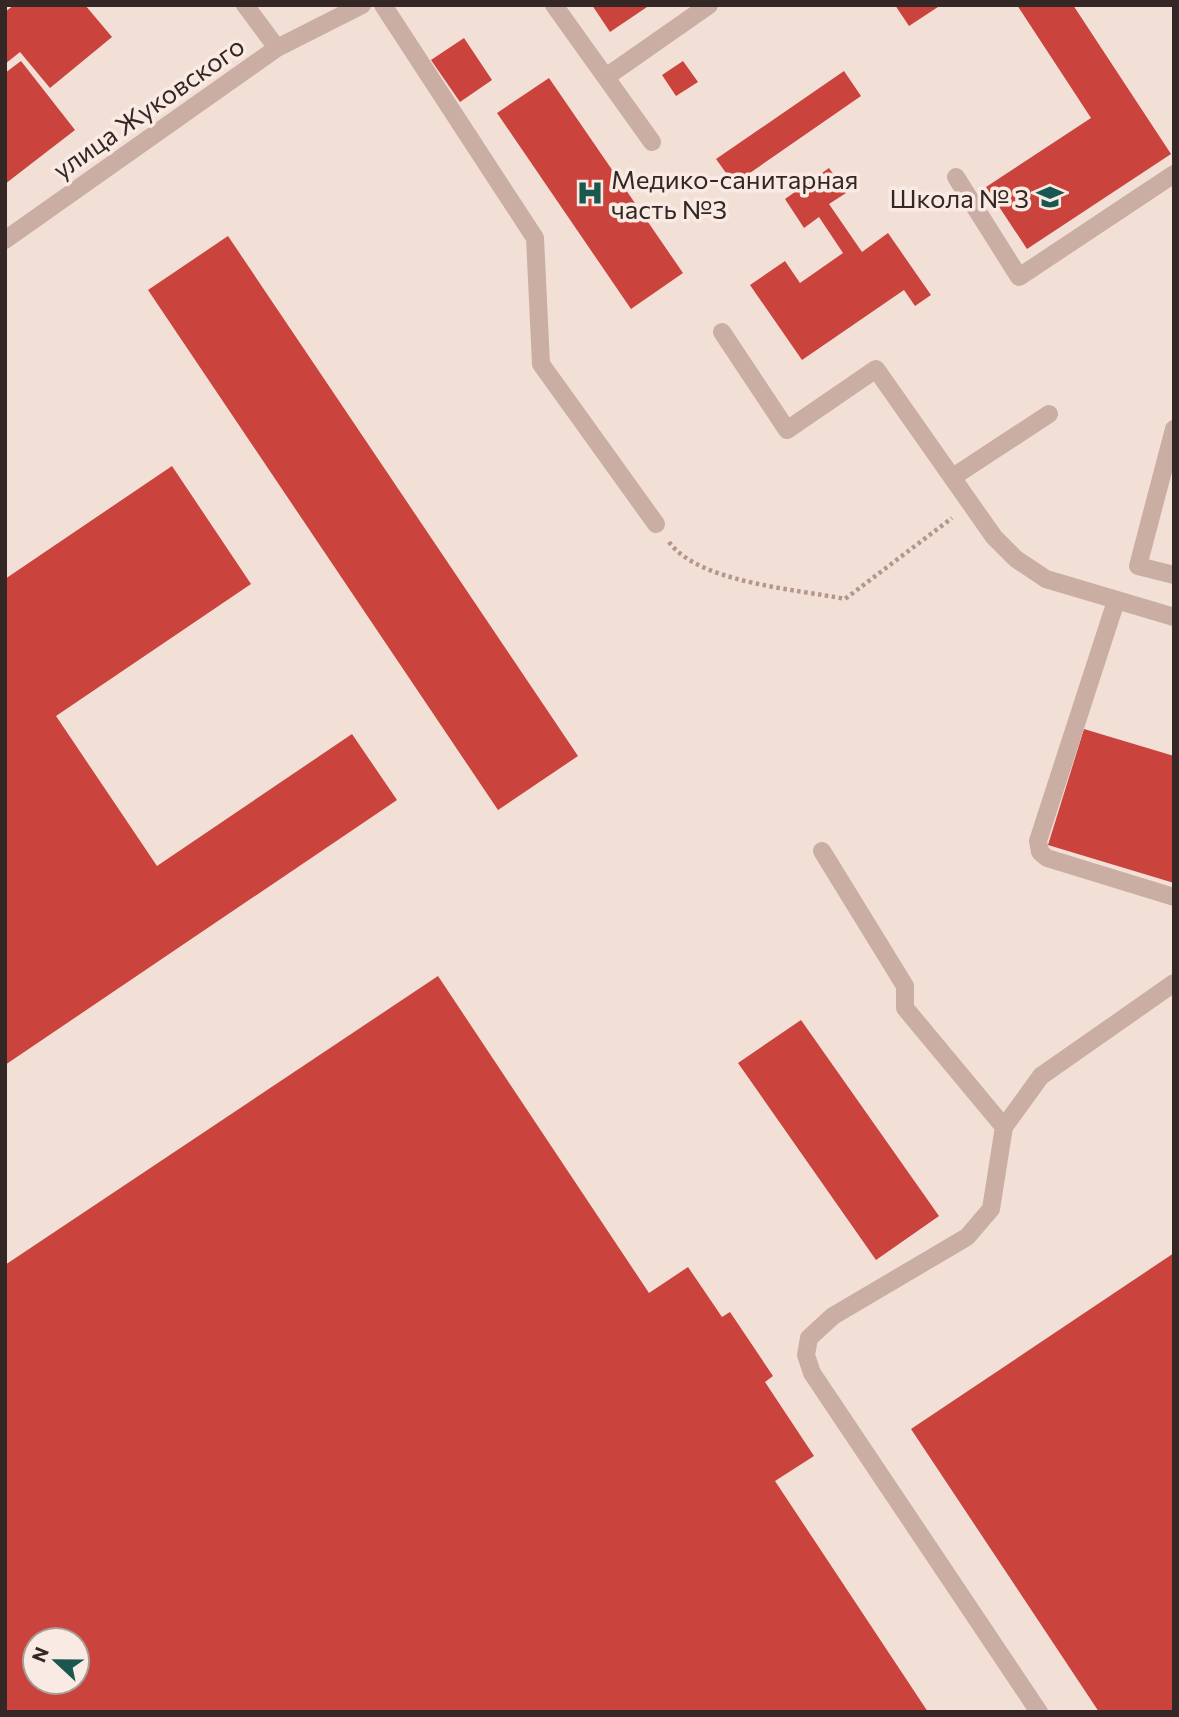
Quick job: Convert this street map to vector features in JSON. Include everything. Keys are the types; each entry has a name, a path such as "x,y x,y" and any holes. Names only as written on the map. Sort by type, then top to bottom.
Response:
{"street":[{"name":"улица Жуковского","path":"5,240 277,48 245,5"},
{"path":"277,48 362,5"},
{"path":"383,5 535,238 541,364 656,524"},
{"path":"554,5 652,142"},
{"path":"606,77 709,5"},
{"path":"956,177 1019,277 1174,174"},
{"path":"722,332 787,430 876,369 995,537 1016,559 1046,579 1174,617"},
{"path":"953,477 1049,414"},
{"path":"1174,429 1138,566 1174,575"},
{"path":"1116,601 1038,841 1040,852 1047,858 1174,897"},
{"path":"822,851 905,986 905,1008 1004,1128"},
{"path":"1039,1712 813,1373 806,1354 809,1338 833,1316 967,1237 991,1209 1004,1128 1041,1076 1174,983"}],"path":[{"path":"656,524 683,558 712,573 845,599 971,504"}],"building":[{"path":"14,5 85,5 112,37 50,88 20,52 5,64 5,12"},
{"path":"592,5 650,5 610,32"},
{"path":"895,5 941,5 909,26"},
{"path":"1017,5 1073,5 1171,154 1027,249 986,187 1091,118"},
{"path":"464,38 492,80 460,102 431,60"},
{"path":"21,61 75,130 5,184 5,73"},
{"path":"683,61 698,82 676,96 662,75"},
{"path":"844,71 861,96 734,184 716,159"},
{"name":"Медико-санитарная часть №3","path":"549,78 683,273 631,309 497,113"},
{"path":"829,168 846,193 829,204 862,252 888,233 931,295 915,306 904,290 802,360 750,285 785,261 800,283 843,253 819,217 804,228 785,199"},
{"path":"228,236 578,756 498,810 148,290"},
{"path":"172,466 251,584 56,716 157,866 352,734 397,800 5,1065 5,579"},
{"path":"1084,729 1174,756 1174,883 1048,845"},
{"path":"438,976 649,1293 688,1267 722,1317 730,1312 773,1376 765,1382 814,1456 775,1481 928,1712 5,1712 5,1265"},
{"path":"801,1020 939,1216 876,1260 738,1063"},
{"path":"1174,1253 1174,1712 1099,1712 911,1429"}],"place":[{"name":"Медико-санитарная часть №3","path":"590,193"},
{"name":"Школа № 3","path":"1050,197"}]}
